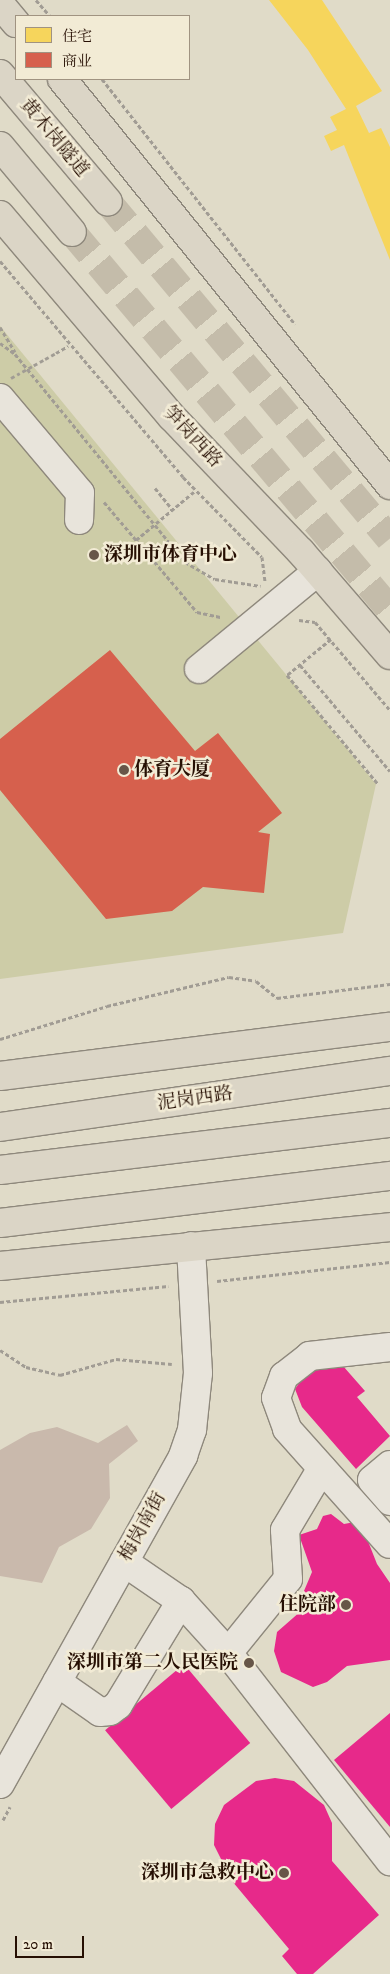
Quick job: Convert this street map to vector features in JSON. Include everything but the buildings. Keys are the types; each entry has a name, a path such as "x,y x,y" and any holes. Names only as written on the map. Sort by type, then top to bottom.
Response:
{"main road":[{"path":"0,4 15,23"},
{"name":"黄木岗隧道","path":"0,74 108,202"},
{"path":"63,80 390,485"},
{"path":"0,146 72,232"},
{"name":"笋岗西路","path":"0,215 172,418 318,571 390,655"},
{"path":"0,1076 390,1027"},
{"name":"泥岗西路","path":"0,1127 390,1071"},
{"path":"0,1170 390,1122"},
{"path":"0,1223 390,1176"},
{"path":"0,1266 390,1227"}],"street":[{"path":"6,388 80,493 79,520"},
{"path":"199,669 318,571"},
{"name":"梅岗南街","path":"0,1784 183,1456 192,1430 198,1373 191,1246"},
{"path":"390,1347 310,1356 284,1376 276,1398 280,1420 390,1544"},
{"path":"390,1464 372,1480 390,1502"},
{"path":"228,1653 288,1579 285,1530 322,1468"},
{"path":"124,1562 181,1601 228,1653 390,1860"},
{"path":"57,1682 100,1712 110,1711 118,1705 181,1601"}],"path":[{"path":"36,0 49,15"},
{"path":"103,80 299,329"},
{"path":"0,261 68,346 196,490 262,558 266,586"},
{"path":"0,327 15,354 154,525 200,572 234,584 266,586"},
{"path":"0,343 15,354"},
{"path":"6,388 68,346"},
{"path":"155,488 172,510"},
{"path":"136,540 196,490"},
{"path":"98,495 197,612 210,618 232,614"},
{"path":"259,591 266,586"},
{"path":"294,619 315,622 390,710"},
{"path":"330,639 287,676 378,784"},
{"path":"300,665 390,771"},
{"path":"0,1039 107,1006 229,977 256,981 277,998 390,984"},
{"path":"212,1282 390,1262"},
{"path":"0,1302 143,1285 176,1286"},
{"path":"0,1350 26,1367 60,1375 116,1359 182,1364"}],"green space":[{"name":"深圳市体育中心","path":"0,326 376,784 343,933 0,979"}],"tunnel":[{"path":"108,202 390,539"},
{"path":"72,232 390,610"}],"place":[{"name":"深圳市体育中心","path":"94,555"},
{"name":"体育大厦","path":"124,770"},
{"name":"住院部","path":"346,1605"},
{"name":"深圳市第二人民医院","path":"249,1663"},
{"name":"深圳市急救中心","path":"284,1873"}]}
